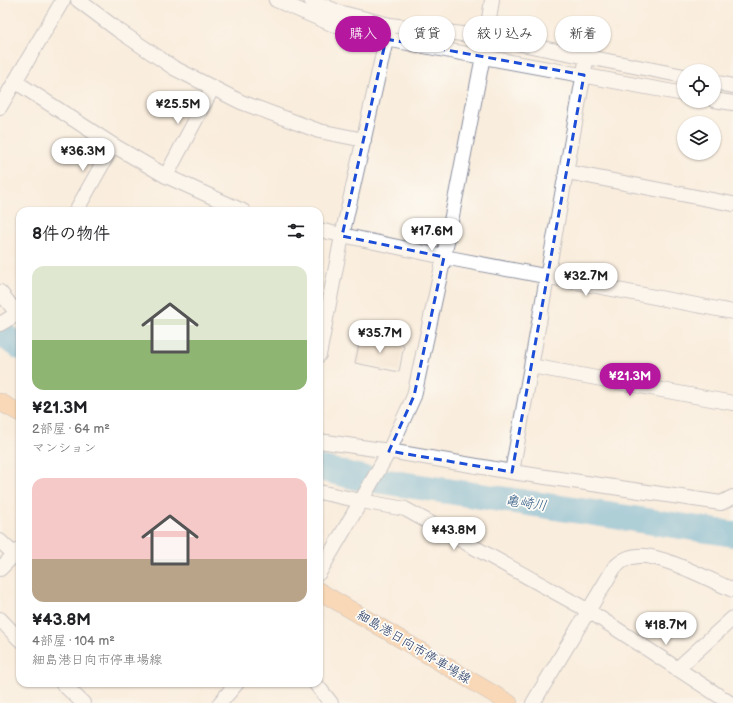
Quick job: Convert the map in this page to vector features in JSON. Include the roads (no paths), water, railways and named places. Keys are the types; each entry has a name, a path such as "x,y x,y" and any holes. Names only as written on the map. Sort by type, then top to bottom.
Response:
{"main road":[{"path":"0,402 16,411"},
{"name":"細島港日向市停車場線","path":"323,593 509,703"}],"street":[{"path":"0,107 63,0"},
{"path":"78,0 118,30 174,68 241,102 319,130 364,140"},
{"path":"276,0 307,4 354,16"},
{"path":"489,16 492,0"},
{"path":"307,4 335,25"},
{"path":"391,25 463,34"},
{"path":"391,40 677,93"},
{"path":"547,48 677,75"},
{"path":"323,326 383,52"},
{"path":"323,566 389,451 414,396 444,257 484,52"},
{"path":"512,472 587,56"},
{"path":"16,82 113,145 166,176 234,207"},
{"path":"721,83 733,86"},
{"path":"166,176 213,87"},
{"path":"721,101 733,104"},
{"path":"78,207 113,145"},
{"path":"566,172 733,204"},
{"path":"323,231 444,257 733,312"},
{"path":"0,292 16,310"},
{"path":"0,324 16,315"},
{"path":"531,366 733,403"},
{"path":"323,442 512,472 721,503 733,497"},
{"path":"323,493 405,509 589,611 730,703"},
{"path":"0,541 16,551"},
{"path":"0,569 16,554"},
{"path":"533,703 614,568 622,560 638,556 660,559 733,590"},
{"path":"677,669 733,618"},
{"path":"0,619 16,636"},
{"path":"66,687 83,703"},
{"path":"220,703 228,687"},
{"path":"318,687 331,703"}],"waterway":[{"name":"亀崎川","path":"0,332 16,344"},
{"name":"亀崎川","path":"323,469 361,478 733,534"}]}
